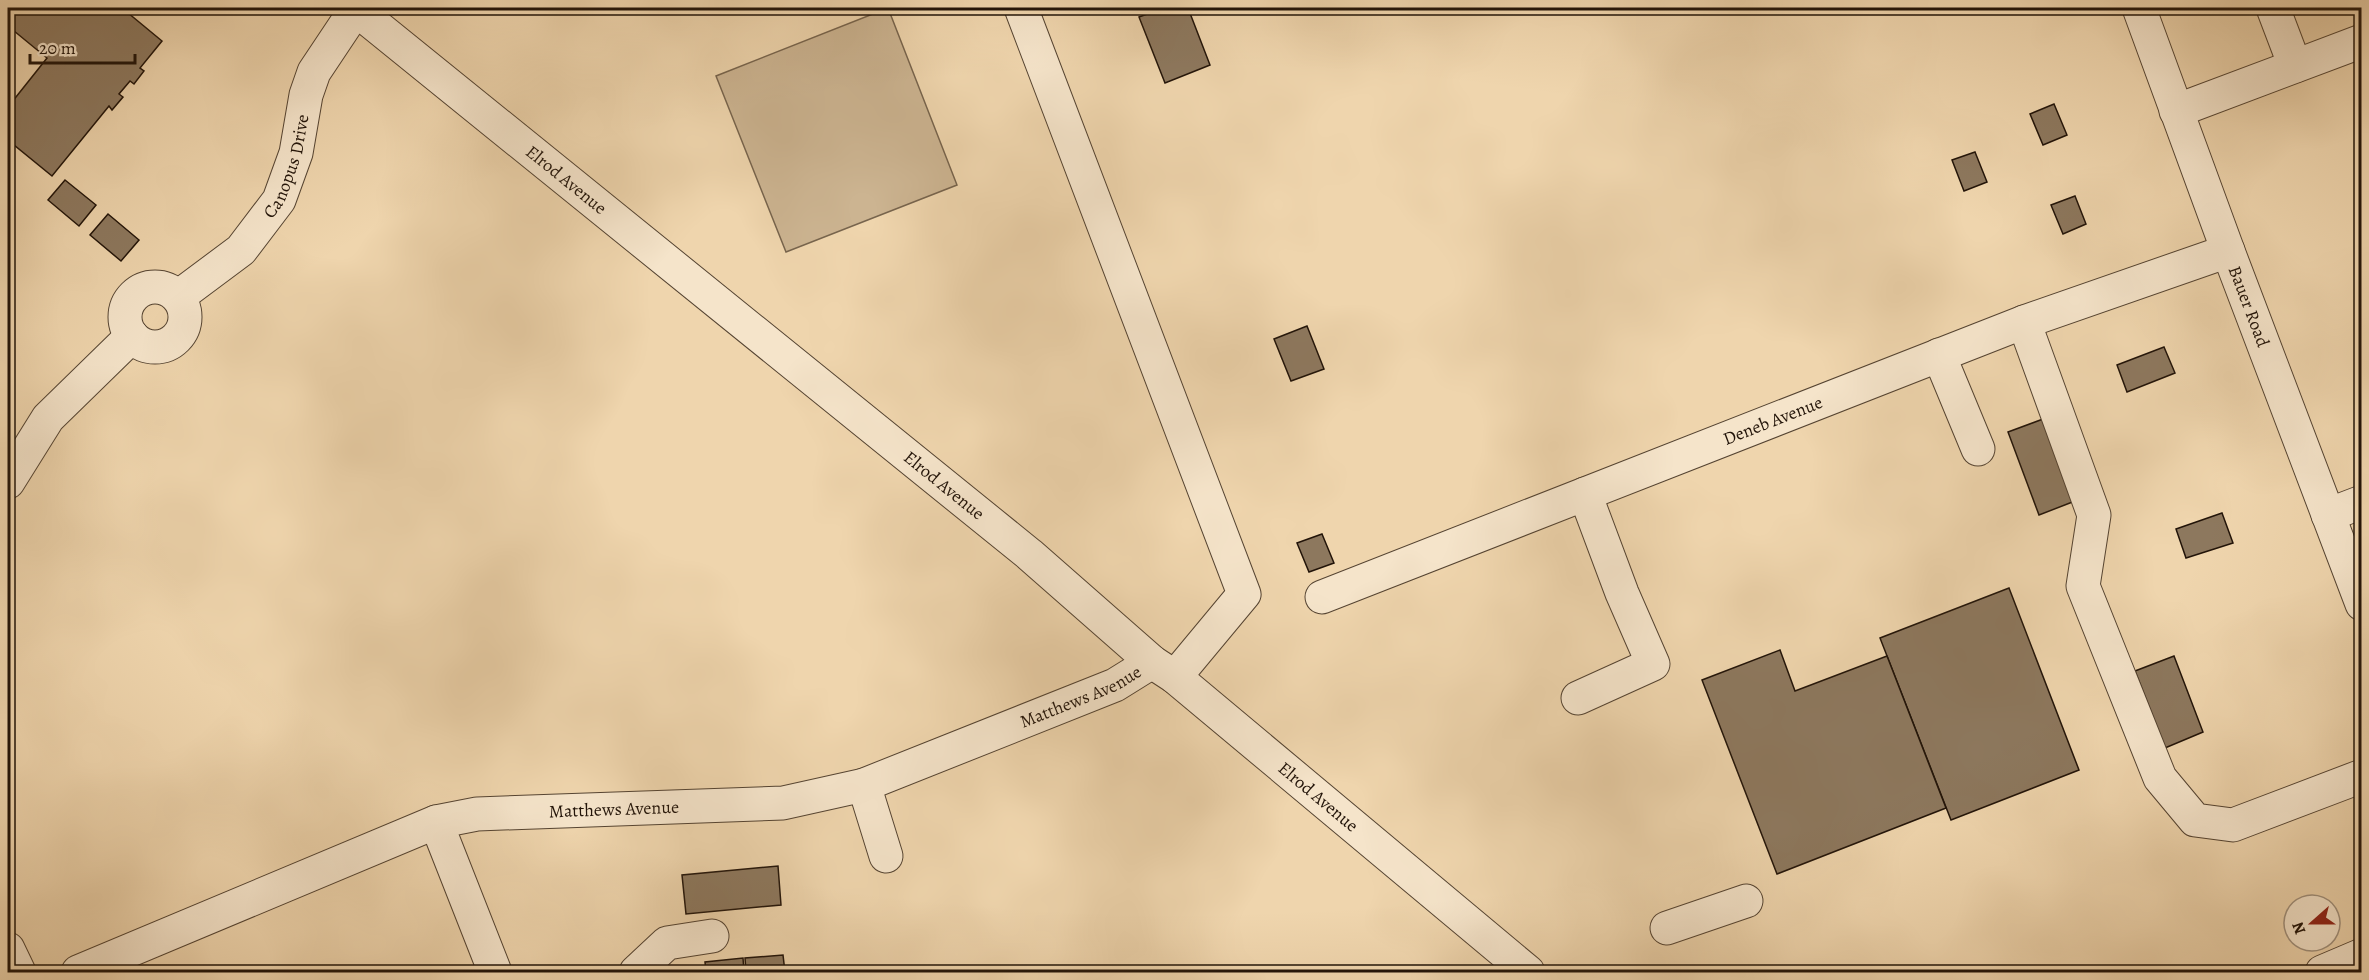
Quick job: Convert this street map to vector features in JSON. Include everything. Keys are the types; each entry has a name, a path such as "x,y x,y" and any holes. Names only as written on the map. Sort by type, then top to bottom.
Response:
{"street":[{"name":"Elrod Avenue","path":"355,8 1020,547 1163,669 1528,972"},
{"name":"Canopus Drive","path":"178,297 241,250 279,200 296,153 306,95 314,72 355,8"},
{"name":"Matthews Avenue","path":"78,972 436,822 477,814 783,803 864,785 1115,685 1163,669 1244,594 1021,8"},
{"name":"Bauer Road","path":"2139,8 2361,604"},
{"path":"2273,8 2295,66"},
{"path":"2176,111 2361,40"},
{"name":"Deneb Avenue","path":"1322,597 2024,322 2228,251"},
{"path":"157,286 169,290 178,297 184,308 185,320 182,331 175,340 165,346 153,347 141,344 132,336 126,326 124,314 135,293 157,286"},
{"path":"2024,322 2094,516 2083,586 2160,778 2195,820 2233,825 2361,776"},
{"path":"8,482 48,418 132,336"},
{"path":"1939,355 1978,449"},
{"path":"1578,698 1653,664 1622,593 1585,494"},
{"path":"2328,515 2361,502"},
{"path":"864,785 886,856"},
{"path":"436,822 495,972"},
{"path":"1667,928 1746,901"},
{"path":"636,972 667,943 712,936"},
{"path":"8,949 19,972"},
{"path":"2322,972 2361,955"}],"shaded area":[{"path":"888,8 957,185 786,252 716,76"}],"building":[{"path":"8,8 122,8 162,41 140,68 144,71 134,84 130,81 119,94 123,97 112,110 109,106 52,176 9,141 8,143 8,107 47,58 8,26"},
{"path":"1164,8 1188,8 1210,65 1165,83 1139,17"},
{"path":"2054,104 2067,135 2043,145 2030,114"},
{"path":"1975,152 1987,182 1964,191 1952,160"},
{"path":"65,180 96,205 79,226 48,200"},
{"path":"2075,196 2086,224 2063,234 2051,205"},
{"path":"108,214 139,240 121,261 90,235"},
{"path":"1307,326 1324,369 1291,381 1274,339"},
{"path":"2164,347 2175,373 2127,392 2117,365"},
{"path":"2043,419 2075,501 2039,515 2008,432"},
{"path":"2222,513 2233,543 2186,558 2176,529"},
{"path":"1322,534 1334,563 1309,572 1297,543"},
{"path":"2009,588 2079,770 1951,820 1880,638"},
{"path":"1780,650 1795,691 1887,656 1946,808 1777,874 1702,680"},
{"path":"2174,656 2203,732 2165,748 2135,671"},
{"path":"778,866 781,905 686,914 682,875"},
{"path":"783,955 785,972 746,972 745,958"},
{"path":"743,958 744,972 706,972 705,962"}]}
